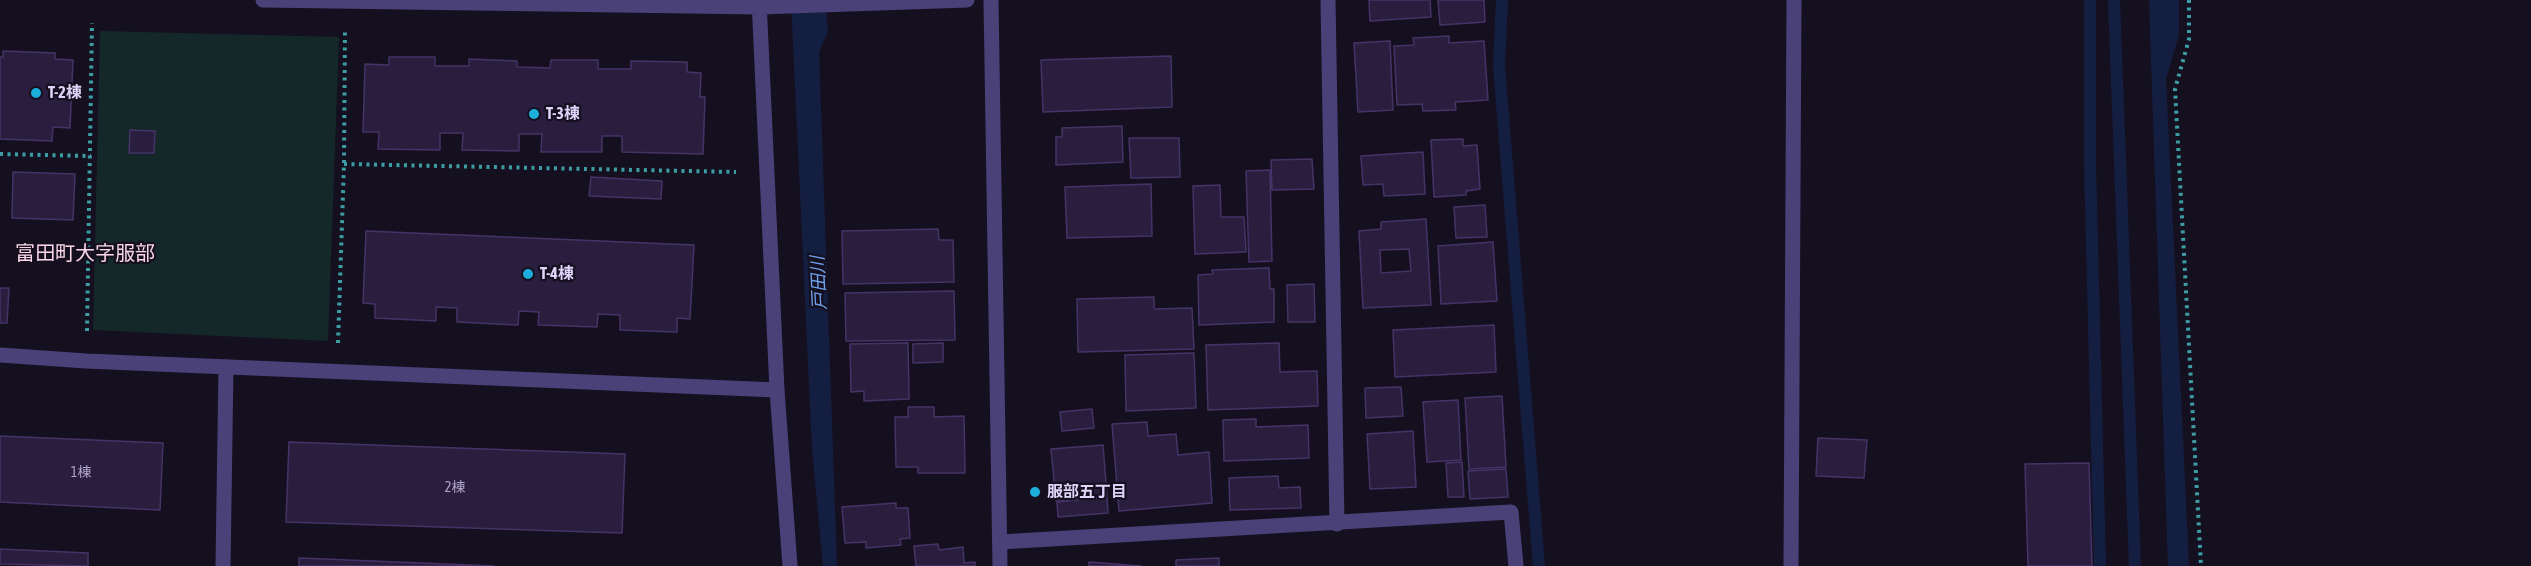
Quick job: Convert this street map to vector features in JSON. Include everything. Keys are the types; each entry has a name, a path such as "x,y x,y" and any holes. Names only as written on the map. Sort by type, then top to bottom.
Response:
{"street":[{"path":"263,0 787,5 967,0"},
{"path":"991,0 1000,566"},
{"path":"1329,0 1337,524"},
{"path":"1791,566 1794,0"},
{"path":"760,3 777,390 790,566"},
{"path":"0,356 777,390"},
{"path":"223,566 226,367"},
{"path":"1000,542 1511,512 1516,566"}],"path":[{"path":"2189,0 2189,39 2175,89 2201,566"},
{"path":"87,338 92,23"},
{"path":"338,350 344,164 345,28"},
{"path":"0,154 91,156"},
{"path":"344,164 736,172"}],"green space":[{"path":"100,31 339,37 328,341 93,330"}],"water":[{"name":"戸田川","path":"791,0 825,0 828,31 819,52 837,566 823,566 812,449"},
{"path":"2149,0 2179,0 2179,35 2166,79 2189,566 2168,566"}],"building":[{"path":"1369,0 1430,0 1431,17 1370,21"},
{"path":"1438,0 1484,0 1485,22 1440,25"},
{"path":"1449,36 1449,43 1484,41 1488,100 1455,102 1456,110 1423,111 1422,104 1397,105 1394,46 1414,45 1413,38"},
{"path":"1390,41 1393,110 1358,112 1354,43"},
{"name":"T-2棟","path":"3,51 55,53 55,59 73,60 70,128 53,127 52,141 0,139 0,57 3,57"},
{"path":"1171,56 1172,107 1043,112 1041,60"},
{"name":"T-3棟","path":"389,57 435,57 435,66 469,66 469,59 517,61 517,67 550,68 551,60 598,60 598,69 631,69 631,61 687,62 687,72 701,73 700,97 705,97 703,154 622,152 622,136 602,136 602,152 541,152 542,134 519,134 519,151 462,150 463,133 440,133 440,150 378,149 379,132 363,132 365,64 389,65"},
{"path":"1122,126 1123,162 1056,165 1056,137 1062,137 1062,128"},
{"path":"130,130 155,131 154,153 129,153"},
{"path":"1129,138 1179,138 1180,177 1131,178"},
{"path":"1463,139 1463,146 1477,145 1480,189 1466,191 1466,195 1434,197 1431,140"},
{"path":"1423,152 1425,194 1384,196 1383,184 1363,185 1361,156"},
{"path":"1312,159 1314,189 1272,190 1271,160"},
{"path":"1270,170 1272,261 1249,262 1246,171"},
{"path":"13,172 75,174 73,220 12,218"},
{"path":"591,177 662,181 661,199 589,196"},
{"path":"1151,184 1152,236 1067,238 1065,187"},
{"path":"1220,185 1221,217 1244,217 1246,252 1195,254 1193,186"},
{"path":"1485,205 1487,237 1456,238 1454,207"},
{"path":"1426,219 1431,305 1363,308 1359,231 1381,229 1381,222","holes":["1409,249 1411,271 1381,273 1380,250"]},
{"path":"938,229 939,240 953,240 954,282 843,284 842,231"},
{"name":"T-4棟","path":"366,231 694,245 690,319 677,318 677,332 620,330 620,315 598,314 597,327 538,325 539,312 519,311 518,325 457,322 457,308 436,307 436,321 375,318 375,304 363,303"},
{"path":"1493,242 1497,301 1441,304 1438,246"},
{"path":"1269,268 1270,289 1274,289 1274,322 1199,325 1198,275 1213,274 1212,270"},
{"path":"1314,284 1315,322 1288,322 1287,285"},
{"path":"0,288 9,288 7,323 0,323"},
{"path":"954,291 955,340 846,341 845,293"},
{"path":"1154,297 1154,309 1192,308 1194,349 1078,352 1077,299"},
{"path":"1494,325 1496,372 1395,377 1393,330"},
{"path":"908,343 909,399 864,401 864,391 851,392 850,344"},
{"path":"943,343 943,362 913,363 913,344"},
{"path":"1279,343 1280,372 1317,371 1318,406 1208,410 1206,345"},
{"path":"1194,353 1196,408 1126,411 1125,355"},
{"path":"1401,387 1403,416 1366,418 1365,388"},
{"path":"1502,396 1506,467 1469,469 1465,398"},
{"path":"1458,400 1461,460 1427,462 1423,402"},
{"path":"908,407 934,407 934,417 964,416 965,473 918,473 918,467 896,467 895,417 908,417"},
{"path":"1092,409 1094,428 1062,431 1060,412"},
{"path":"1256,419 1256,427 1308,425 1309,458 1224,461 1223,420"},
{"path":"1147,422 1148,436 1176,434 1178,455 1209,452 1212,503 1119,511 1112,424"},
{"path":"1413,431 1416,487 1370,489 1367,434"},
{"path":"0,436 163,443 160,510 0,502"},
{"path":"1818,438 1867,440 1864,478 1816,476"},
{"path":"289,442 625,454 622,533 286,522"},
{"path":"1103,445 1107,496 1056,501 1051,449"},
{"path":"1462,462 1464,497 1448,497 1446,463"},
{"path":"2089,463 2092,566 2028,566 2025,464"},
{"path":"1506,469 1508,497 1470,499 1468,471"},
{"path":"1278,476 1279,488 1300,487 1301,508 1230,510 1229,478"},
{"path":"1107,497 1108,513 1058,517 1057,502"},
{"path":"896,503 896,508 908,508 910,538 900,539 901,545 866,548 866,542 845,543 842,507"},
{"path":"938,544 939,550 963,547 964,563 975,562 975,566 916,566 914,546"},
{"path":"0,549 88,553 88,566 0,564"},
{"path":"299,558 494,566 299,566"},
{"path":"1219,558 1219,566 1176,566 1176,560"},
{"path":"1089,562 1141,566 1089,566"}],"waterway":[{"path":"1502,0 1499,66 1539,566"},
{"path":"2090,0 2090,163 2100,566"},
{"path":"2114,0 2135,566"}],"place":[{"name":"T-2棟","path":"36,93"},
{"name":"T-3棟","path":"534,114"},
{"name":"T-4棟","path":"528,274"},
{"name":"服部五丁目","path":"1035,492"}],"district":[{"name":"富田町大字服部","path":"85,254"}]}
